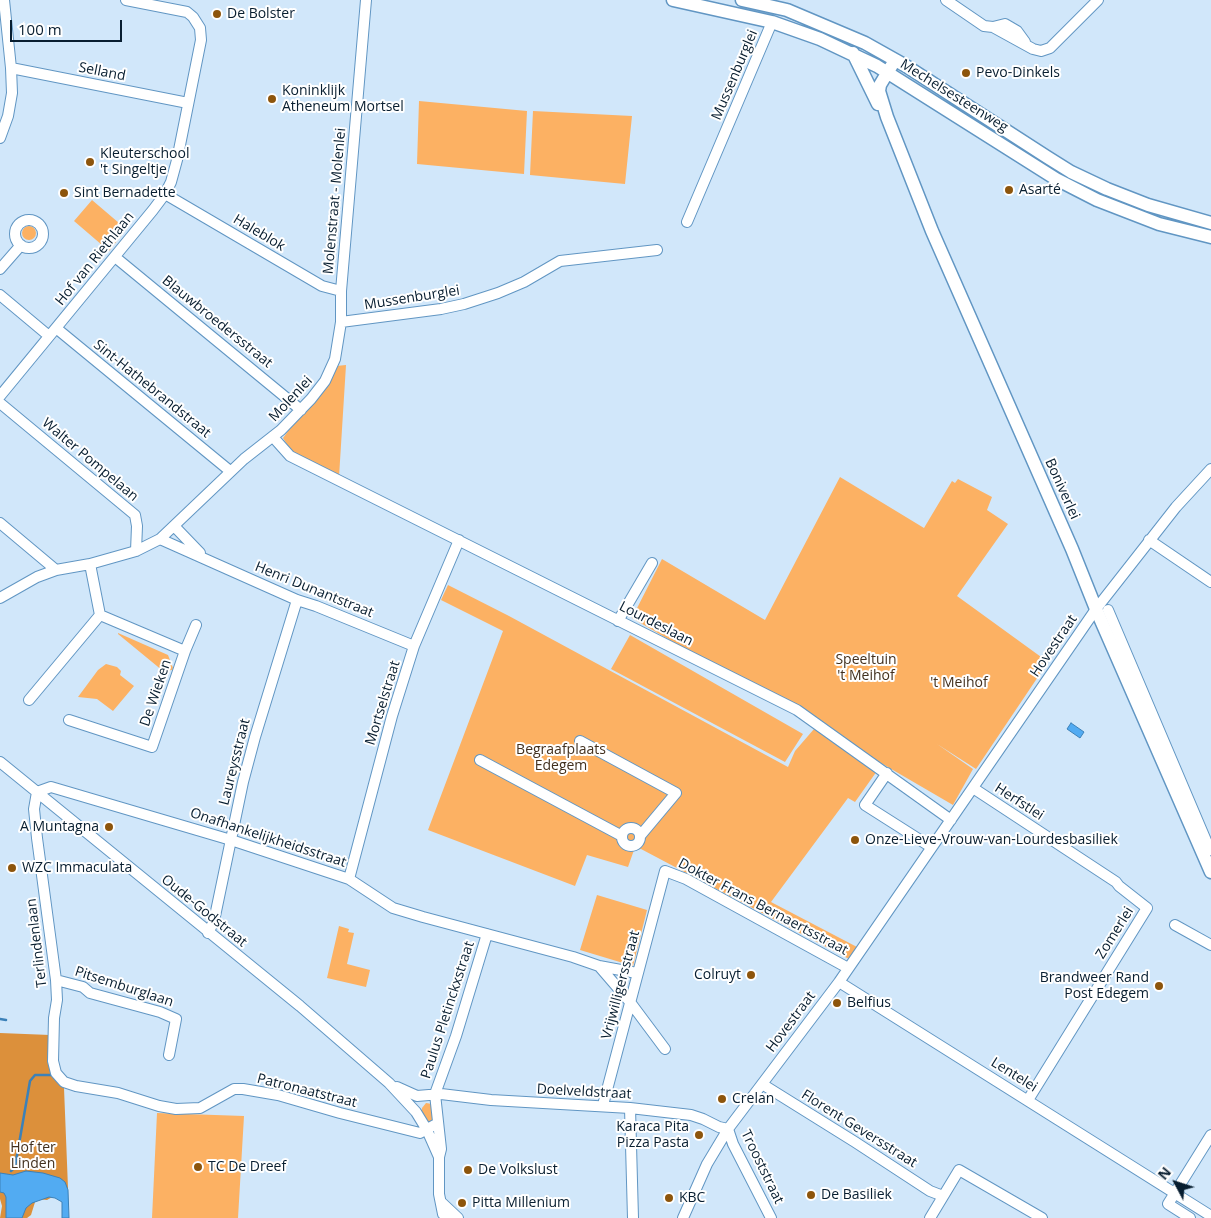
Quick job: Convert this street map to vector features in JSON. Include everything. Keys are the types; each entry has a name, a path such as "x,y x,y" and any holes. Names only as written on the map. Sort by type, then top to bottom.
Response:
{"main road":[{"name":"Mechelsesteenweg","path":"673,0 772,22 814,36 853,53 882,69 1065,183 1098,200 1135,215 1184,231 1211,237"},
{"name":"Mechelsesteenweg","path":"742,0 790,5 890,57 1071,172 1134,200 1211,223"},
{"name":"Boniverlei","path":"853,53 869,88 887,117"},
{"path":"869,88 890,57"},
{"name":"Boniverlei","path":"882,69 879,91 887,117 932,231 1072,549 1102,609 1208,851 1211,872"}],"street":[{"path":"0,138 11,105 11,68 4,0"},
{"name":"Hof van Riethlaan","path":"0,396 115,257 165,194 171,182 201,40 200,28 187,12 126,0"},
{"name":"Molenstraat - Molenlei","path":"298,408 314,388 337,344 341,322 341,291 366,0"},
{"path":"946,0 984,26 993,27 1040,51 1050,48 1098,0"},
{"name":"Mussenburglei","path":"687,222 772,22"},
{"name":"Selland","path":"11,68 188,103"},
{"name":"Haleblok","path":"165,194 322,286 341,291"},
{"path":"0,269 20,245"},
{"name":"Mussenburglei","path":"341,322 441,309 464,304 498,294 524,282 560,261 657,250"},
{"name":"Blauwbroedersstraat","path":"115,257 298,408"},
{"name":"Sint-Hathebrandstraat","path":"0,295 53,332 230,471"},
{"name":"Walter Pompelaan","path":"0,403 135,515 137,526 136,551"},
{"path":"0,598 37,577 56,570 90,564 136,551 160,539 244,458 257,442 298,408"},
{"name":"Molenlei","path":"244,458 273,437 298,408"},
{"name":"Lourdeslaan","path":"273,437 290,456 797,710 951,820"},
{"name":"Hovestraat","path":"683,1218 707,1164 728,1129 838,982 931,847 1102,609 1149,540 1211,469"},
{"path":"0,524 56,570"},
{"name":"Henri Dunantstraat","path":"174,526 204,557"},
{"name":"Henri Dunantstraat","path":"160,539 297,600 414,646"},
{"name":"Mortselstraat","path":"349,879 392,716 414,646 459,540"},
{"path":"1149,540 1211,582"},
{"path":"618,620 652,563"},
{"path":"29,700 100,614 90,564"},
{"name":"Laureysstraat","path":"208,932 214,921 255,737 297,600"},
{"name":"De Wieken","path":"100,614 185,651"},
{"name":"De Wieken","path":"69,720 152,748 185,651 196,625"},
{"path":"480,760 622,836 625,844 630,846 636,844 640,836 676,793 580,741"},
{"name":"Oude-Godstraat","path":"0,762 300,1006 390,1083 416,1112 427,1130 439,1157"},
{"path":"887,773 865,804 931,847"},
{"name":"Onafhankelijkheidsstraat","path":"37,792 51,787 231,840 349,879 393,908 599,966 637,973"},
{"name":"Herfstlei","path":"973,788 1116,882 1147,908"},
{"name":"Terlindenlaan","path":"37,792 34,809 56,980 57,1000 54,1018 53,1061 60,1078 69,1085"},
{"name":"Dokter Frans Bernaertsstraat","path":"665,871 686,879 848,968"},
{"name":"Vrijwilligersstraat","path":"603,1106 665,871"},
{"name":"Zomerlei","path":"1028,1100 1147,908"},
{"path":"1175,925 1211,944"},
{"name":"Paulus Pletinckxstraat","path":"435,1094 456,1036 487,934"},
{"path":"599,966 630,1002 665,1049"},
{"name":"Pitsemburglaan","path":"56,980 83,987 90,993 160,1012 176,1019 169,1055"},
{"name":"Lentelei","path":"838,982 1175,1193 1204,1215"},
{"name":"Oude-Godstraat","path":"390,1083 417,1096 435,1094"},
{"name":"Florent Geversstraat","path":"762,1084 930,1191 943,1196"},
{"name":"Patronaatstraat","path":"69,1085 118,1093 159,1106 189,1110 200,1108 234,1089 242,1089 278,1096 403,1129 420,1132 427,1130"},
{"path":"403,1129 416,1112 418,1104 423,1098 435,1094 440,1149 439,1194 443,1214 447,1218"},
{"name":"Doelveldstraat","path":"435,1094 491,1100 630,1108 691,1115 728,1129"},
{"path":"630,1108 633,1218"},
{"path":"427,1130 438,1123"},
{"name":"Trooststraat","path":"728,1129 732,1144 771,1218"},
{"path":"1190,1218 1168,1204 1211,1135"},
{"path":"930,1218 959,1170 1042,1218"},
{"path":"441,1202 457,1218"}],"green space":[{"path":"419,101 527,111 524,174 417,164"},
{"path":"533,111 632,116 625,184 530,175"},
{"path":"92,200 126,229 109,251 74,221"},
{"path":"26,226 32,226 36,233 32,240 26,240 22,236 22,230"},
{"path":"346,365 339,477 291,451 283,438 336,366"},
{"path":"840,477 924,528 952,481 955,483 958,479 992,497 987,510 1008,524 957,596 1048,662 976,769 937,744 973,769 953,805 632,618 662,559 765,620"},
{"name":"Begraafplaats Edegem","path":"448,585 788,767 795,751 814,729 877,771 855,802 848,798 771,902 857,947 849,959 641,849 634,850 628,867 587,855 575,886 428,830 503,631 441,600"},
{"path":"118,633 168,655 172,670 163,671"},
{"path":"630,635 803,734 785,762 611,669"},
{"path":"106,664 117,667 121,671 120,675 134,686 113,711 97,699 78,697 98,670"},
{"path":"597,895 647,910 633,966 580,950"},
{"path":"339,926 349,929 348,932 354,933 347,964 370,970 366,987 327,978"},
{"name":"Hof ter Linden","path":"0,1033 50,1035 58,1081 64,1088 68,1188 47,1200 36,1199 31,1215 27,1218 0,1218 2,1206 0,1199"},
{"path":"426,1103 432,1104 433,1120 430,1122 427,1121 422,1113 422,1108"},
{"name":"TC De Dreef","path":"157,1113 244,1116 238,1218 152,1218"}],"water":[{"path":"1071,723 1084,732 1080,738 1067,729"},
{"path":"26,1171 43,1173 60,1178 65,1182 68,1190 69,1218 62,1218 62,1202 49,1197 32,1203 26,1208 22,1218 6,1218 6,1197 4,1193 0,1192 0,1173 13,1175"}],"waterway":[{"path":"0,1019 6,1020"},
{"path":"11,1171 15,1167 30,1081 35,1075 53,1075"}],"place":[{"name":"De Bolster","path":"217,14"},
{"name":"Pevo-Dinkels","path":"966,73"},
{"name":"Koninklijk Atheneum Mortsel","path":"272,99"},
{"name":"Kleuterschool 't Singeltje","path":"90,162"},
{"name":"Asarté","path":"1009,190"},
{"name":"Sint Bernadette","path":"64,193"},
{"name":"A Muntagna","path":"109,827"},
{"name":"Onze-Lieve-Vrouw-van-Lourdesbasiliek","path":"855,840"},
{"name":"WZC Immaculata","path":"12,868"},
{"name":"Colruyt","path":"751,975"},
{"name":"Brandweer Rand Post Edegem","path":"1159,986"},
{"name":"Belfius","path":"837,1003"},
{"name":"Crelan","path":"722,1099"},
{"name":"Karaca Pita Pizza Pasta","path":"699,1135"},
{"name":"TC De Dreef","path":"198,1167"},
{"name":"De Volkslust","path":"468,1170"},
{"name":"De Basiliek","path":"811,1195"},
{"name":"KBC","path":"669,1198"},
{"name":"Pitta Millenium","path":"462,1203"}],"park label":[{"name":"Speeltuin 't Meihof","path":"866,668"},
{"name":"'t Meihof","path":"959,683"}]}
